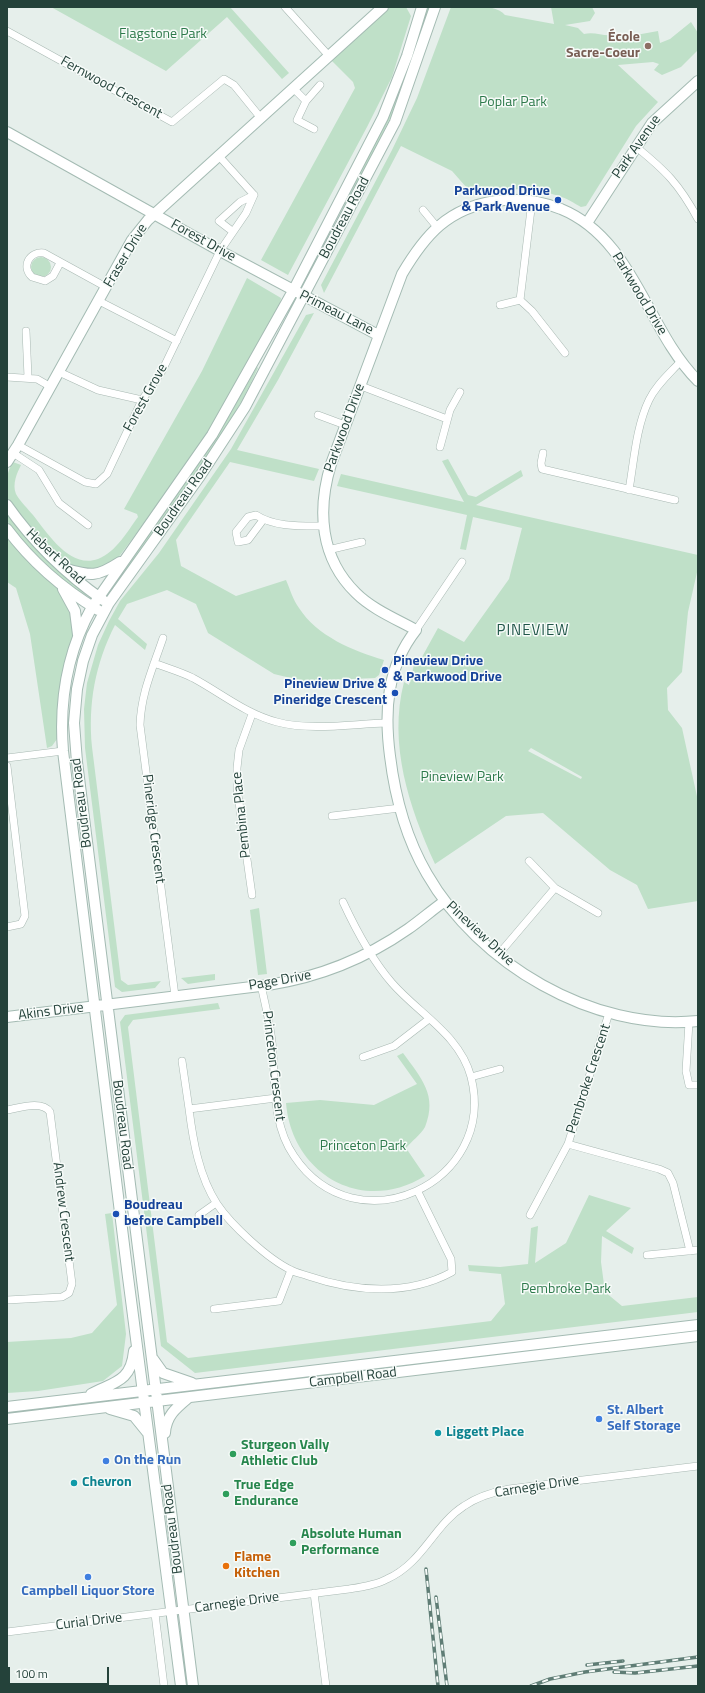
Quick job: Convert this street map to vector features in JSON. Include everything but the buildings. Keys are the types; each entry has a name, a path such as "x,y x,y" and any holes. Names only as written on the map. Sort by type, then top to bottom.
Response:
{"main road":[{"name":"Fraser Drive","path":"11,456 132,240 154,213 383,7"},
{"name":"Boudreau Road","path":"181,1686 142,1391 63,751 62,716 64,688 70,658 78,635 92,607 212,435 293,291 383,117 407,56 422,7"},
{"name":"Boudreau Road","path":"193,1686 77,762 74,724 77,689 82,661 92,635 103,613 200,476 245,406 304,296 395,122 435,7"},
{"name":"Park Avenue","path":"587,223 635,146 652,123 698,81"},
{"name":"Forest Drive","path":"7,132 293,291"},
{"name":"Parkwood Drive","path":"416,630 378,609 356,593 337,569 328,550 322,526 326,482 378,335 402,274 416,249 437,227 458,213 484,204 507,200 532,201 552,206 587,223 602,236 624,265 680,362 698,381"},
{"name":"Primeau Lane","path":"293,291 378,335"},
{"name":"Hebert Road","path":"7,505 23,527 62,568 109,603"},
{"name":"Hebert Road","path":"7,529 27,553 60,584 103,613"},
{"path":"62,568 87,574 104,573 124,560"},
{"path":"60,584 74,607 78,635"},
{"name":"Pineview Drive","path":"416,630 400,654 392,676 386,723 392,777 400,808 419,859 445,901 498,955 549,988 587,1006 609,1013 630,1017 694,1021"},
{"name":"Page Drive","path":"95,1006 297,980 326,972 371,953 409,928 445,901"},
{"name":"Akins Drive","path":"7,1017 95,1006"},
{"name":"Campbell Road","path":"7,1407 698,1325"},
{"path":"84,1398 111,1386 127,1375 133,1359 135,1333"},
{"name":"Campbell Road","path":"7,1419 698,1336"},
{"path":"152,1358 163,1373 168,1376 200,1385"},
{"path":"165,1465 166,1427 168,1419 171,1412 188,1397"},
{"path":"100,1408 121,1411 134,1416 149,1436"}],"street":[{"path":"285,7 329,56"},
{"name":"Fernwood Crescent","path":"7,31 172,122 224,79 234,85 260,117"},
{"path":"314,129 297,120 306,101 320,85"},
{"path":"293,88 306,101"},
{"path":"635,146 667,173 686,197 698,219"},
{"path":"218,155 254,195 240,202 219,221 232,231"},
{"name":"Forest Grove","path":"11,456 85,482 96,484 107,474 142,400 162,371 178,341 220,251 232,231 246,213 254,195"},
{"path":"520,300 532,201"},
{"path":"423,210 437,227"},
{"path":"60,263 53,276 45,280 35,279 30,275 27,269 29,259 37,253 47,254 60,263 106,287"},
{"path":"500,305 520,300"},
{"path":"520,300 532,311 565,353"},
{"path":"99,301 178,341"},
{"path":"26,331 28,377"},
{"path":"629,490 637,444 649,400 658,386 680,362"},
{"path":"59,372 98,390 142,400"},
{"path":"7,377 28,377 37,379 51,387"},
{"path":"361,386 447,418"},
{"path":"440,447 447,418 460,392"},
{"path":"318,414 346,425"},
{"path":"543,453 541,463 542,469 676,500"},
{"path":"11,456 40,470 59,503 88,525"},
{"path":"263,520 275,523 322,526"},
{"path":"328,550 362,542"},
{"path":"416,630 462,562"},
{"name":"Pineridge Crescent","path":"163,638 143,695 140,725 175,996"},
{"path":"154,662 193,678 252,714 276,722 292,726 386,723"},
{"name":"Pembina Place","path":"252,714 238,750 237,788 252,895"},
{"path":"7,758 63,751"},
{"path":"7,766 25,916 21,924 7,927"},
{"path":"332,816 400,808"},
{"path":"529,861 555,888 598,913"},
{"path":"498,955 555,888"},
{"name":"Princeton Crescent","path":"261,985 271,1039 280,1128 288,1147 303,1168 323,1185 346,1196 370,1200 399,1198 418,1192 444,1172 461,1152 470,1130 474,1097 471,1077 457,1048 445,1033 391,982 371,953 343,902"},
{"name":"Pembroke Crescent","path":"530,1215 568,1144 609,1013"},
{"path":"363,1057 394,1046 429,1019"},
{"path":"694,1021 686,1071 689,1085 698,1085"},
{"path":"182,1060 194,1146 201,1168 216,1203 250,1241 291,1270 330,1283 359,1289 410,1286 444,1276 452,1272 451,1259 418,1192"},
{"path":"471,1077 500,1069"},
{"path":"189,1109 276,1098"},
{"name":"Andrew Crescent","path":"7,1110 40,1106 46,1108 50,1112 72,1284 69,1293 62,1297 7,1300"},
{"name":"Pembroke Crescent","path":"568,1144 659,1169 668,1173 673,1183 694,1251 647,1255"},
{"path":"199,1215 216,1203"},
{"path":"214,1309 279,1302 291,1270"},
{"name":"Carnegie Drive","path":"171,1612 362,1586 388,1579 412,1563 454,1514 463,1506 490,1493 509,1489 698,1466"},
{"path":"314,1593 326,1686"},
{"name":"Curial Drive","path":"7,1632 171,1612"},
{"path":"155,1614 164,1686"}],"green space":[{"name":"Flagstone Park","path":"51,7 230,7 289,73 282,79 227,17 166,71"},
{"path":"390,7 406,7 411,16 392,77 288,275 261,260 355,88 353,82 332,61"},
{"path":"427,7 431,7 399,101 339,217"},
{"name":"Poplar Park","path":"451,7 487,7 500,11 505,15 554,24 551,7 592,7 595,13 590,21 565,25 578,28 584,34 617,34 625,37 658,31 660,43 670,39 691,22 698,33 698,50 681,67 662,75 654,70 659,64 653,62 618,65 658,102 636,126 586,206 581,207 564,198 549,193 516,189 494,191 474,196 452,171 401,146 324,293 321,285 392,150 417,98"},
{"path":"41,257 48,260 51,267 48,274 41,277 34,274 31,267 34,260"},
{"path":"247,278 281,298 280,304 239,383 191,460 118,558 103,566 88,569 74,567 58,559 22,519 7,497 7,479 13,462 21,465 15,483 16,494 61,548 78,559 88,561 98,559 110,552 121,541 138,517 137,514 124,509 202,371"},
{"path":"314,313 278,380 237,450 319,469 314,481 230,462 176,540 181,566 236,596 286,580 297,605 316,627 348,647 384,660 379,675 375,678 303,681 274,674 208,633 196,604 167,590 127,604 118,619 147,644 145,650 115,625 102,654 94,684 91,715 92,747 121,980 128,985 161,981 155,988 122,992 115,987 85,748 84,709 87,683 98,645 120,601 159,553 231,449 306,315"},
{"path":"257,367 258,368 244,397 211,453 116,585 107,593 107,590 167,509 223,425"},
{"name":"Pineview Park","path":"448,459 468,495 476,497 521,470 523,476 476,505 698,555 698,568 688,612 682,672 667,688 668,710 682,728 698,801 698,901 648,909 637,885 610,870 543,813 506,816 435,864 417,820 410,798 400,752 398,729 404,682 409,685 414,665 417,666 438,628 464,642 509,579 522,528 473,517 466,550 460,549 467,515 337,486 341,474 464,502 442,461","holes":["531,748 582,777 581,779 528,751"]},
{"path":"7,513 24,535 42,554 61,573 82,590 87,595 86,596 54,574 31,552 13,531 7,519"},
{"path":"7,536 59,590 70,606 73,634 61,682 57,739 52,746 47,748 30,634 16,588 7,582"},
{"path":"259,908 267,974 258,975 250,910"},
{"path":"215,974 215,980 188,984 181,978"},
{"name":"Pembroke Park","path":"218,1003 220,1009 133,1020 128,1027 167,1342 188,1358 491,1321 505,1304 501,1274 469,1271 468,1265 500,1267 528,1264 531,1228 538,1226 535,1263 566,1243 589,1195 631,1208 606,1231 634,1248 632,1254 602,1236 601,1262 605,1292 622,1306 698,1297 698,1312 195,1373 161,1346 120,1022 125,1015"},
{"name":"Princeton Park","path":"403,1053 426,1087 430,1105 429,1116 425,1127 406,1148 425,1176 401,1187 378,1191 355,1189 334,1181 316,1168 301,1150 291,1128 286,1103 320,1100 374,1105 417,1084 397,1056"},
{"path":"112,1213 126,1334 122,1366 103,1381 38,1391 7,1393 7,1342 71,1338 92,1333 117,1305 105,1214"}],"railway":[{"path":"426,1569 438,1686"},
{"path":"436,1597 447,1686"},
{"path":"531,1686 550,1679 585,1672 698,1657"},
{"path":"587,1665 623,1661"},
{"path":"614,1672 635,1673 698,1666"}],"place":[{"name":"École Sacre-Coeur","path":"648,46"},
{"name":"Parkwood Drive & Park Avenue","path":"558,200"},
{"name":"Pineview Drive & Parkwood Drive","path":"385,670"},
{"name":"Pineview Drive & Pineridge Crescent","path":"395,693"},
{"name":"Boudreau before Campbell","path":"116,1214"},
{"name":"St. Albert Self Storage","path":"599,1419"},
{"name":"Liggett Place","path":"438,1433"},
{"name":"Sturgeon Vally Athletic Club","path":"233,1454"},
{"name":"On the Run","path":"106,1461"},
{"name":"Chevron","path":"74,1483"},
{"name":"True Edge Endurance","path":"226,1494"},
{"name":"Absolute Human Performance","path":"293,1543"},
{"name":"Flame Kitchen","path":"226,1566"},
{"name":"Campbell Liquor Store","path":"88,1577"}],"district":[{"name":"PINEVIEW","path":"533,631"}]}
